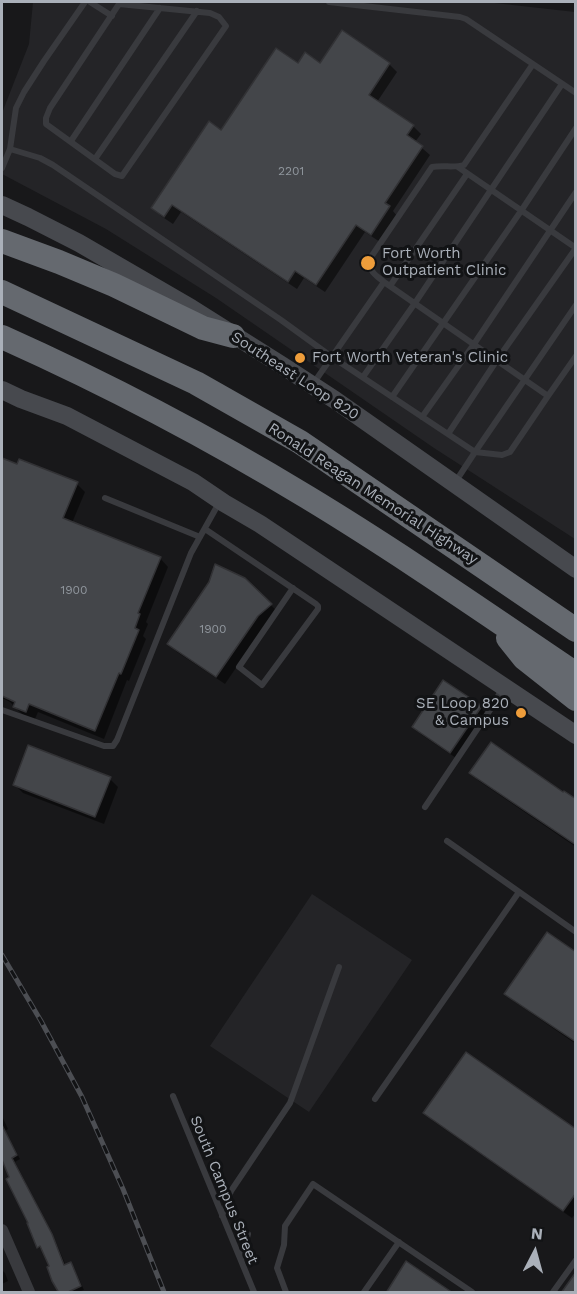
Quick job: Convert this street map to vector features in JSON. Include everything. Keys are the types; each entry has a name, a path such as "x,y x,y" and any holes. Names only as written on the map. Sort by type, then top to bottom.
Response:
{"highway":[{"path":"2,241 114,285 203,328 233,336"},
{"name":"Ronald Reagan Memorial Highway","path":"2,292 196,383 300,442 576,630"},
{"path":"2,337 122,394 228,451 316,503 576,674"},
{"path":"495,619 524,658 576,699"}],"main road":[{"name":"Southeast Loop 820","path":"2,205 79,243 191,308 313,385 576,568"},
{"path":"2,390 67,416 193,482 260,524 576,735"}],"street":[{"path":"2,1230 29,1293"}],"lane":[{"path":"2,168 10,149 16,108 44,61 85,2"},
{"path":"90,2 111,16"},
{"path":"329,2 460,16 576,93"},
{"path":"119,4 210,13 219,17 226,26 122,176 115,174 46,124 50,108 111,16 119,4"},
{"path":"71,141 160,8"},
{"path":"95,159 197,11"},
{"path":"533,64 464,165 432,167 370,257 370,266 371,272 387,284 548,396"},
{"path":"363,378 562,84"},
{"path":"392,397 576,128"},
{"path":"10,149 40,158 52,165 475,452 502,455 510,452 576,356"},
{"path":"448,434 496,360 576,248 458,167"},
{"path":"313,385 467,174"},
{"path":"422,417 576,192"},
{"path":"454,484 576,305"},
{"path":"105,498 200,537"},
{"path":"2,710 104,746 113,746 191,553 220,501"},
{"path":"205,529 293,588 318,606 262,685 239,667 293,588"},
{"path":"425,807 503,687"},
{"path":"447,841 576,932"},
{"path":"375,1099 519,892"},
{"path":"222,1216 231,1191 290,1103 339,967"},
{"name":"South Campus Street","path":"173,1096 254,1293"},
{"path":"286,1293 277,1268 284,1245 285,1226 313,1184 472,1293"},
{"path":"241,1261 248,1234"},
{"path":"364,1293 399,1242"},
{"path":"553,1293 576,1260"}],"shaded area":[{"name":"Fort Worth Outpatient Clinic","path":"33,2 486,2 575,12 575,539 434,448 216,298 106,229 2,174 2,113 29,44"},
{"path":"312,894 412,960 309,1112 210,1046"}],"building":[{"path":"342,30 390,63 369,95 414,125 407,135 423,146 385,203 390,206 371,235 356,225 316,285 295,271 288,282 172,205 164,217 151,208 209,121 221,130 276,48 298,63 305,52 320,63"},
{"path":"2,458 17,464 19,459 78,482 63,518 161,557 138,613 140,614 135,628 139,630 95,731 29,704 26,712 13,707 15,702 2,696"},
{"path":"215,564 245,578 272,604 258,616 216,677 167,644 209,582"},
{"path":"443,680 482,706 450,753 412,727"},
{"path":"491,742 576,799 576,845 469,773"},
{"path":"28,745 111,777 95,817 13,785"},
{"path":"547,932 576,952 576,1042 504,994"},
{"path":"466,1052 576,1129 576,1193 563,1211 423,1113"},
{"path":"2,1125 17,1155 12,1158 52,1234 64,1265 71,1262 81,1286 66,1293 59,1293 52,1281 47,1267 49,1266 40,1246 37,1248 28,1223 6,1179 9,1177 2,1160"},
{"path":"406,1261 453,1293 386,1293"},
{"path":"576,1272 576,1293 561,1293"}],"railway":[{"path":"2,955 82,1097 123,1189 164,1292"}],"place":[{"name":"Fort Worth Outpatient Clinic","path":"368,263"},
{"name":"Fort Worth Veteran's Clinic","path":"300,358"},
{"name":"SE Loop 820 & Campus","path":"521,713"}]}
